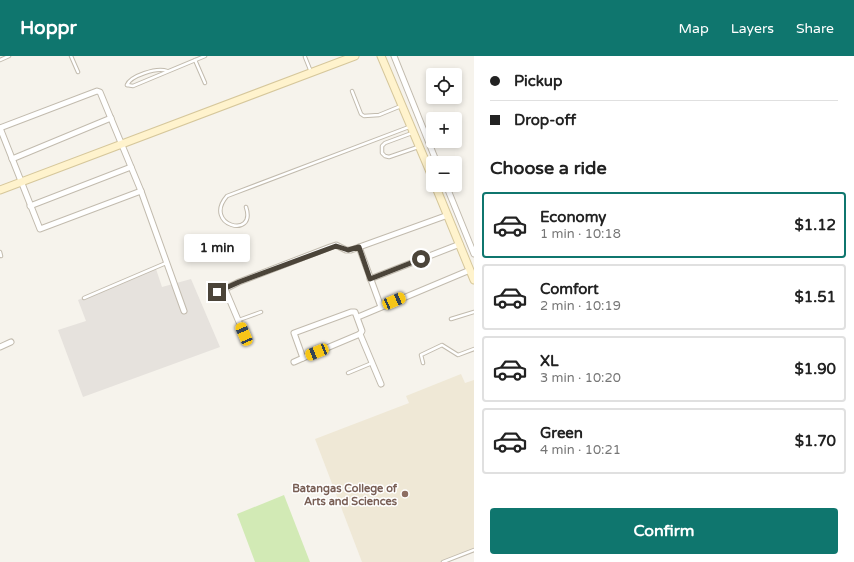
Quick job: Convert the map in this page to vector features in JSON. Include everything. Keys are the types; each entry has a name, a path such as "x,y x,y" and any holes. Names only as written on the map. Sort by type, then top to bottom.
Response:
{"street":[{"path":"0,190 121,143 355,56"},
{"path":"381,56 426,163"},
{"path":"394,56 434,156"},
{"path":"141,191 42,229 38,227 0,128 100,92 141,191 184,311"},
{"path":"12,159 111,118"},
{"path":"30,206 131,167"},
{"path":"438,192 474,280"},
{"path":"449,192 474,254"},
{"path":"244,334 225,289 239,282 330,247 339,246 348,250 359,247 447,212"},
{"path":"370,279 460,244"},
{"path":"359,247 381,307"},
{"path":"358,317 470,270"},
{"path":"303,358 294,333 351,312 355,312 362,331 360,334 381,384"},
{"path":"294,362 360,334"},
{"path":"0,347 11,342"}],"lane":[{"path":"0,60 9,56"},
{"path":"71,56 78,72"},
{"path":"168,71 158,69 131,80 127,85 131,86 142,82 206,56"},
{"path":"305,57 311,73"},
{"path":"195,60 204,83"},
{"path":"139,76 142,82"},
{"path":"352,91 361,114 364,116 379,115 401,106"},
{"path":"411,130 385,143 382,146 382,153 389,157 419,146"},
{"path":"246,207 249,216 248,220 241,225 233,226 227,224 219,208 220,204 227,196 411,130"},
{"path":"84,298 166,262"},
{"path":"210,296 225,289"},
{"path":"238,320 261,312"},
{"path":"451,319 474,312"},
{"path":"423,363 421,355 442,345 458,355 474,349"},
{"path":"348,374 372,363"},
{"path":"443,562 474,550"}],"shaded area":[{"path":"155,266 162,287 191,279 220,347 83,397 58,330 86,321 78,300"},
{"name":"Batangas College of Arts and Sciences","path":"461,374 465,383 474,380 474,549 441,562 362,562 315,439 409,403 406,396"}],"green space":[{"path":"284,495 310,562 255,562 237,514"}],"place":[{"name":"Batangas College of Arts and Sciences","path":"405,494"}],"route":[{"path":"217,292 239,282 336,246 346,250 359,247 370,279 421,259"}]}
